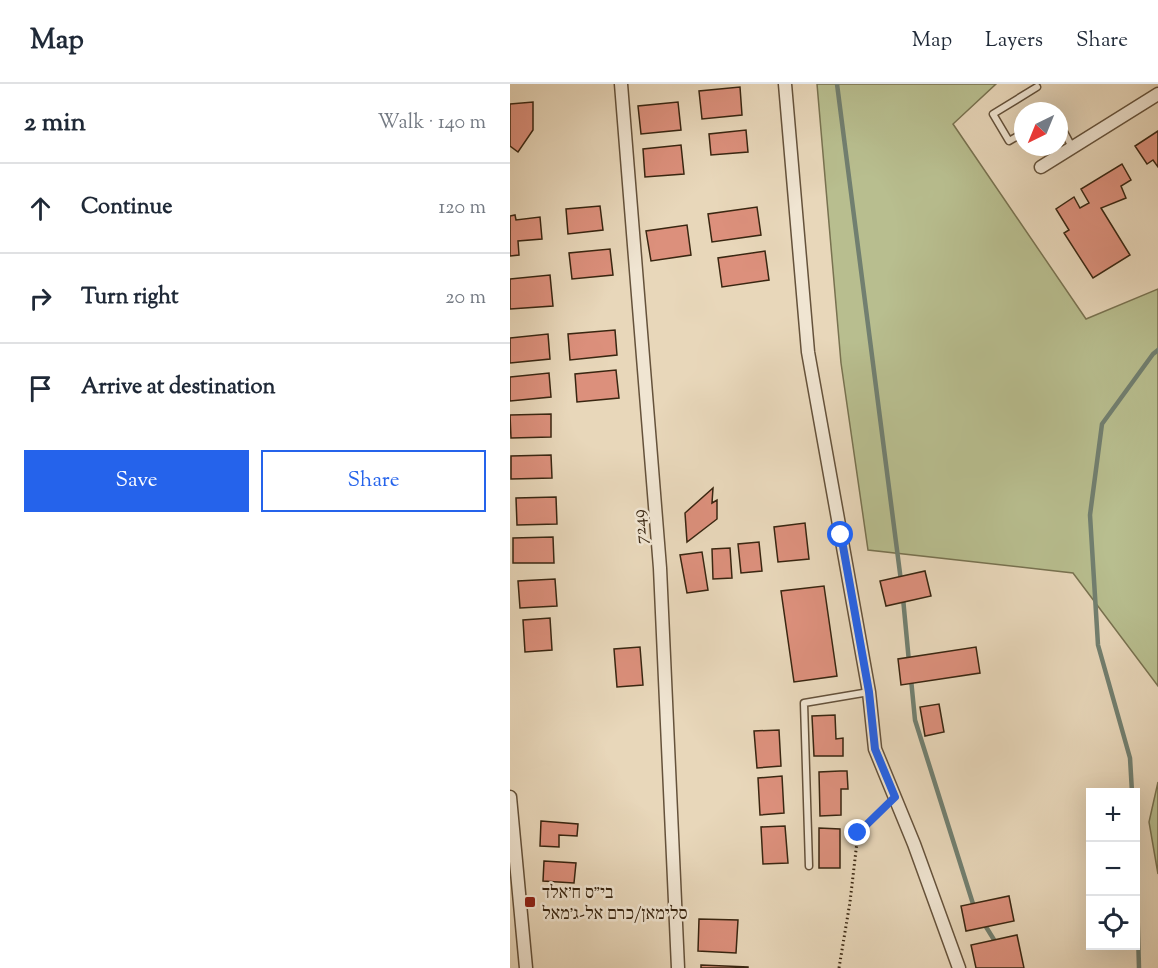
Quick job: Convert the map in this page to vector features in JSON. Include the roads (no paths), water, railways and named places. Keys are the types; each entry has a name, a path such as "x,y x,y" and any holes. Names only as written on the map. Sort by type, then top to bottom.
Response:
{"street":[{"name":"7249","path":"621,84 660,568 678,968"},
{"path":"784,84 808,352 869,692 875,749 914,844 959,968"},
{"path":"1041,167 1158,93"},
{"path":"510,797 526,968"}],"lane":[{"path":"1014,138 1009,141 993,114 1037,87"},
{"path":"1068,140 1072,148"},
{"path":"809,866 804,703 869,692"}],"waterway":[{"path":"837,84 901,581"},
{"path":"1132,788 1130,758 1098,645 1090,515 1102,424 1158,350"},
{"path":"903,598 909,662"},
{"path":"911,679 915,720 974,907"},
{"path":"1137,896 1139,968"},
{"path":"983,922 996,943"}],"place":[{"name":"בי״ס ח׳אלד סלימאן/כרם אל-ג׳מאל","path":"530,902"}]}
